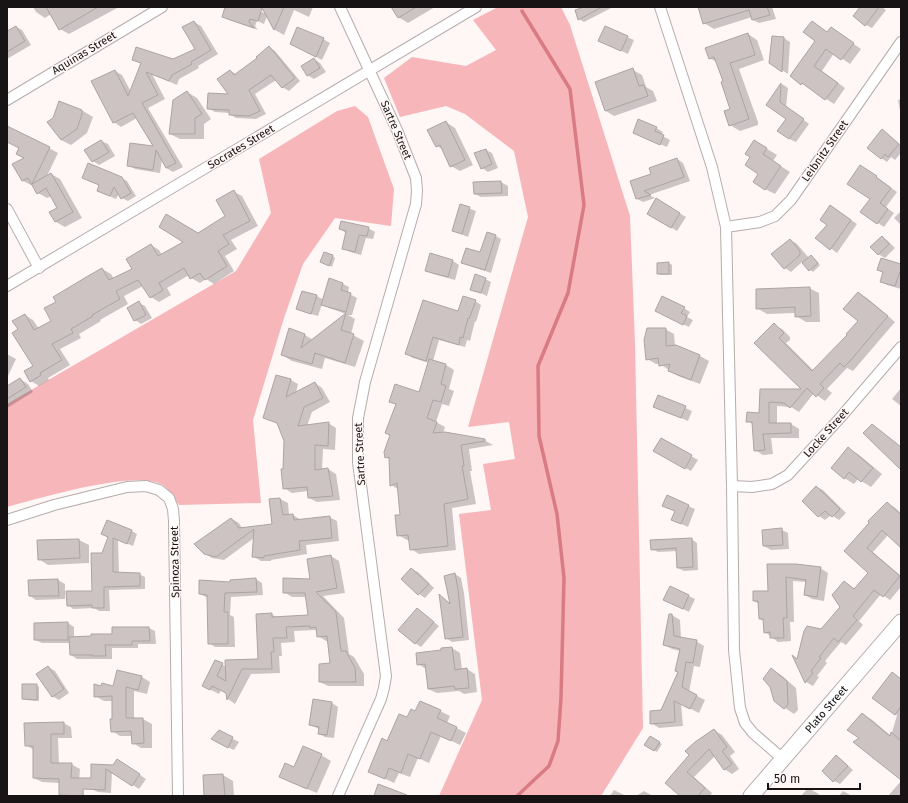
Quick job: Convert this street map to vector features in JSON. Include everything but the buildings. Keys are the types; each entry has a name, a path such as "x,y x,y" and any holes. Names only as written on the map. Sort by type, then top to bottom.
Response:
{"street":[{"name":"Aquinas Street","path":"7,100 162,7"},
{"path":"340,7 369,70"},
{"name":"Socrates Street","path":"7,286 476,7"},
{"path":"660,7 712,167 726,227 734,650 740,708 745,723 753,733 783,759"},
{"name":"Leibnitz Street","path":"726,227 760,222 775,216 791,200 901,42"},
{"name":"Sartre Street","path":"338,796 381,700 386,676 358,462 358,418 366,382 416,204 417,191 416,178 397,130 369,70"},
{"path":"7,209 39,268"},
{"name":"Locke Street","path":"732,486 752,487 772,484 788,475 840,418 901,347"},
{"name":"Spinoza Street","path":"7,520 54,505 127,488 146,486 159,490 169,498 173,509 174,520 178,796"},
{"name":"Plato Street","path":"752,796 901,622"}],"shaded area":[{"path":"498,7 561,7 570,25 630,216 635,344 643,728 601,796 439,796 482,700 459,514 491,510 483,464 515,459 509,422 468,427 528,217 514,151 465,114 446,106 400,117 384,78 412,57 466,66 496,50 473,20"},
{"path":"355,106 368,117 394,189 391,226 335,218 303,264 284,318 253,420 261,503 179,505 169,491 161,484 148,481 130,480 63,492 7,507 7,404 236,271 271,213 259,159 337,111"}],"waterway":[{"path":"517,796 549,766 558,741 561,698 564,578 557,514 539,436 538,366 568,293 584,205 570,89 522,11"}]}
